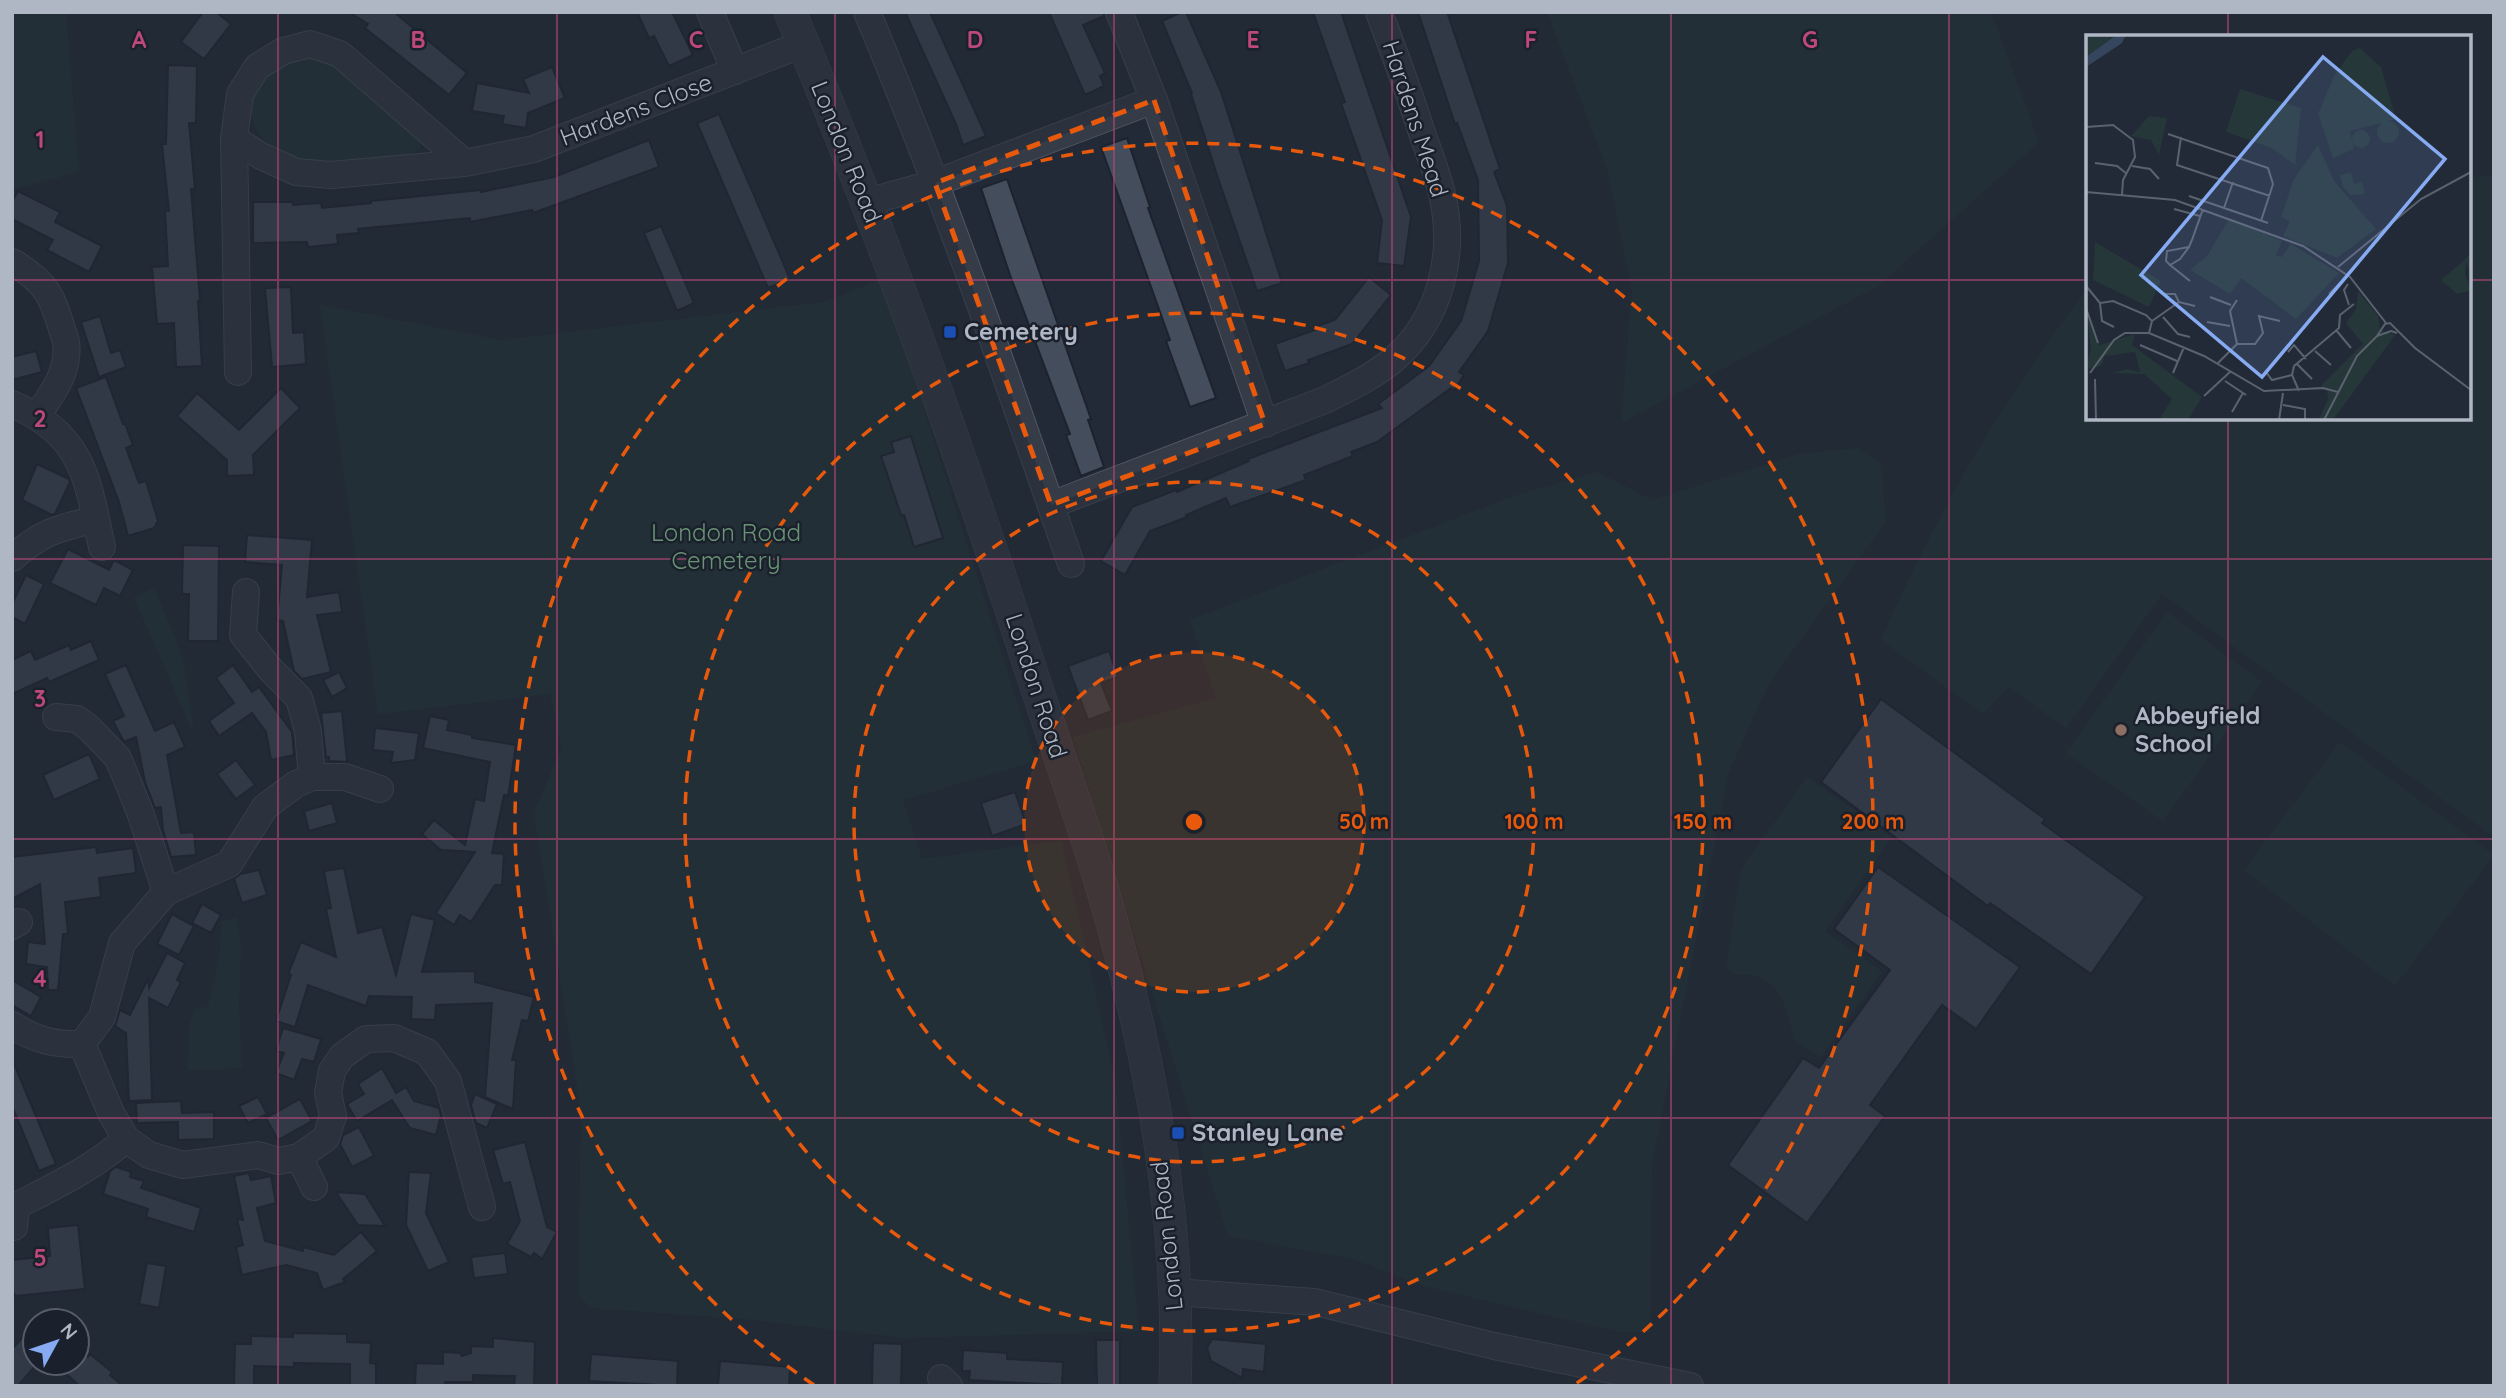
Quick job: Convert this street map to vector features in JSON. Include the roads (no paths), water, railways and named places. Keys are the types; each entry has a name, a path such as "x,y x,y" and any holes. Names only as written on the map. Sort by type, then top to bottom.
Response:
{"street":[{"path":"710,12 735,71"},
{"name":"London Road","path":"790,12 867,202 970,484 1116,937 1151,1092 1172,1239 1175,1386"},
{"path":"867,12 913,121 1071,564"},
{"path":"1119,12 1154,100 1265,424"},
{"name":"Hardens Mead","path":"1051,505 1265,424 1352,387 1393,360 1418,332 1440,287 1447,234 1442,194 1379,12"},
{"path":"238,372 234,139 240,94 257,67 283,51 310,44 340,54 465,163"},
{"name":"Hardens Close","path":"234,139 261,156 296,172 331,175 465,163 534,149 803,44"},
{"path":"867,202 935,183 1154,100"},
{"path":"12,262 31,274 47,289 68,352 62,376 37,416"},
{"path":"12,404 37,416 66,441 76,454 88,483 102,547"},
{"path":"12,558 46,533 96,519"},
{"path":"246,592 243,635 271,670 299,698 307,731 312,777"},
{"path":"56,717 77,719 118,758 140,812 166,892"},
{"path":"82,1044 102,1017 122,943 166,892 229,864 265,807 296,783 312,777 345,777 380,789"},
{"path":"12,1025 23,1032 59,1045 82,1044"},
{"path":"82,1044 111,1113 126,1139 149,1155 183,1166 258,1155 279,1161 299,1157 326,1138 334,1116 328,1093 332,1071 342,1056 366,1039 394,1038 426,1052 448,1081 482,1206"},
{"path":"14,1211 106,1157 126,1139"},
{"path":"299,1157 314,1187"},
{"path":"1175,1292 1315,1302 1494,1346 1690,1386"}],"place":[{"name":"Cemetery","path":"950,332"},
{"name":"Abbeyfield School","path":"2121,730"},
{"name":"Stanley Lane","path":"1178,1133"}],"park label":[{"name":"London Road Cemetery","path":"726,547"}]}
